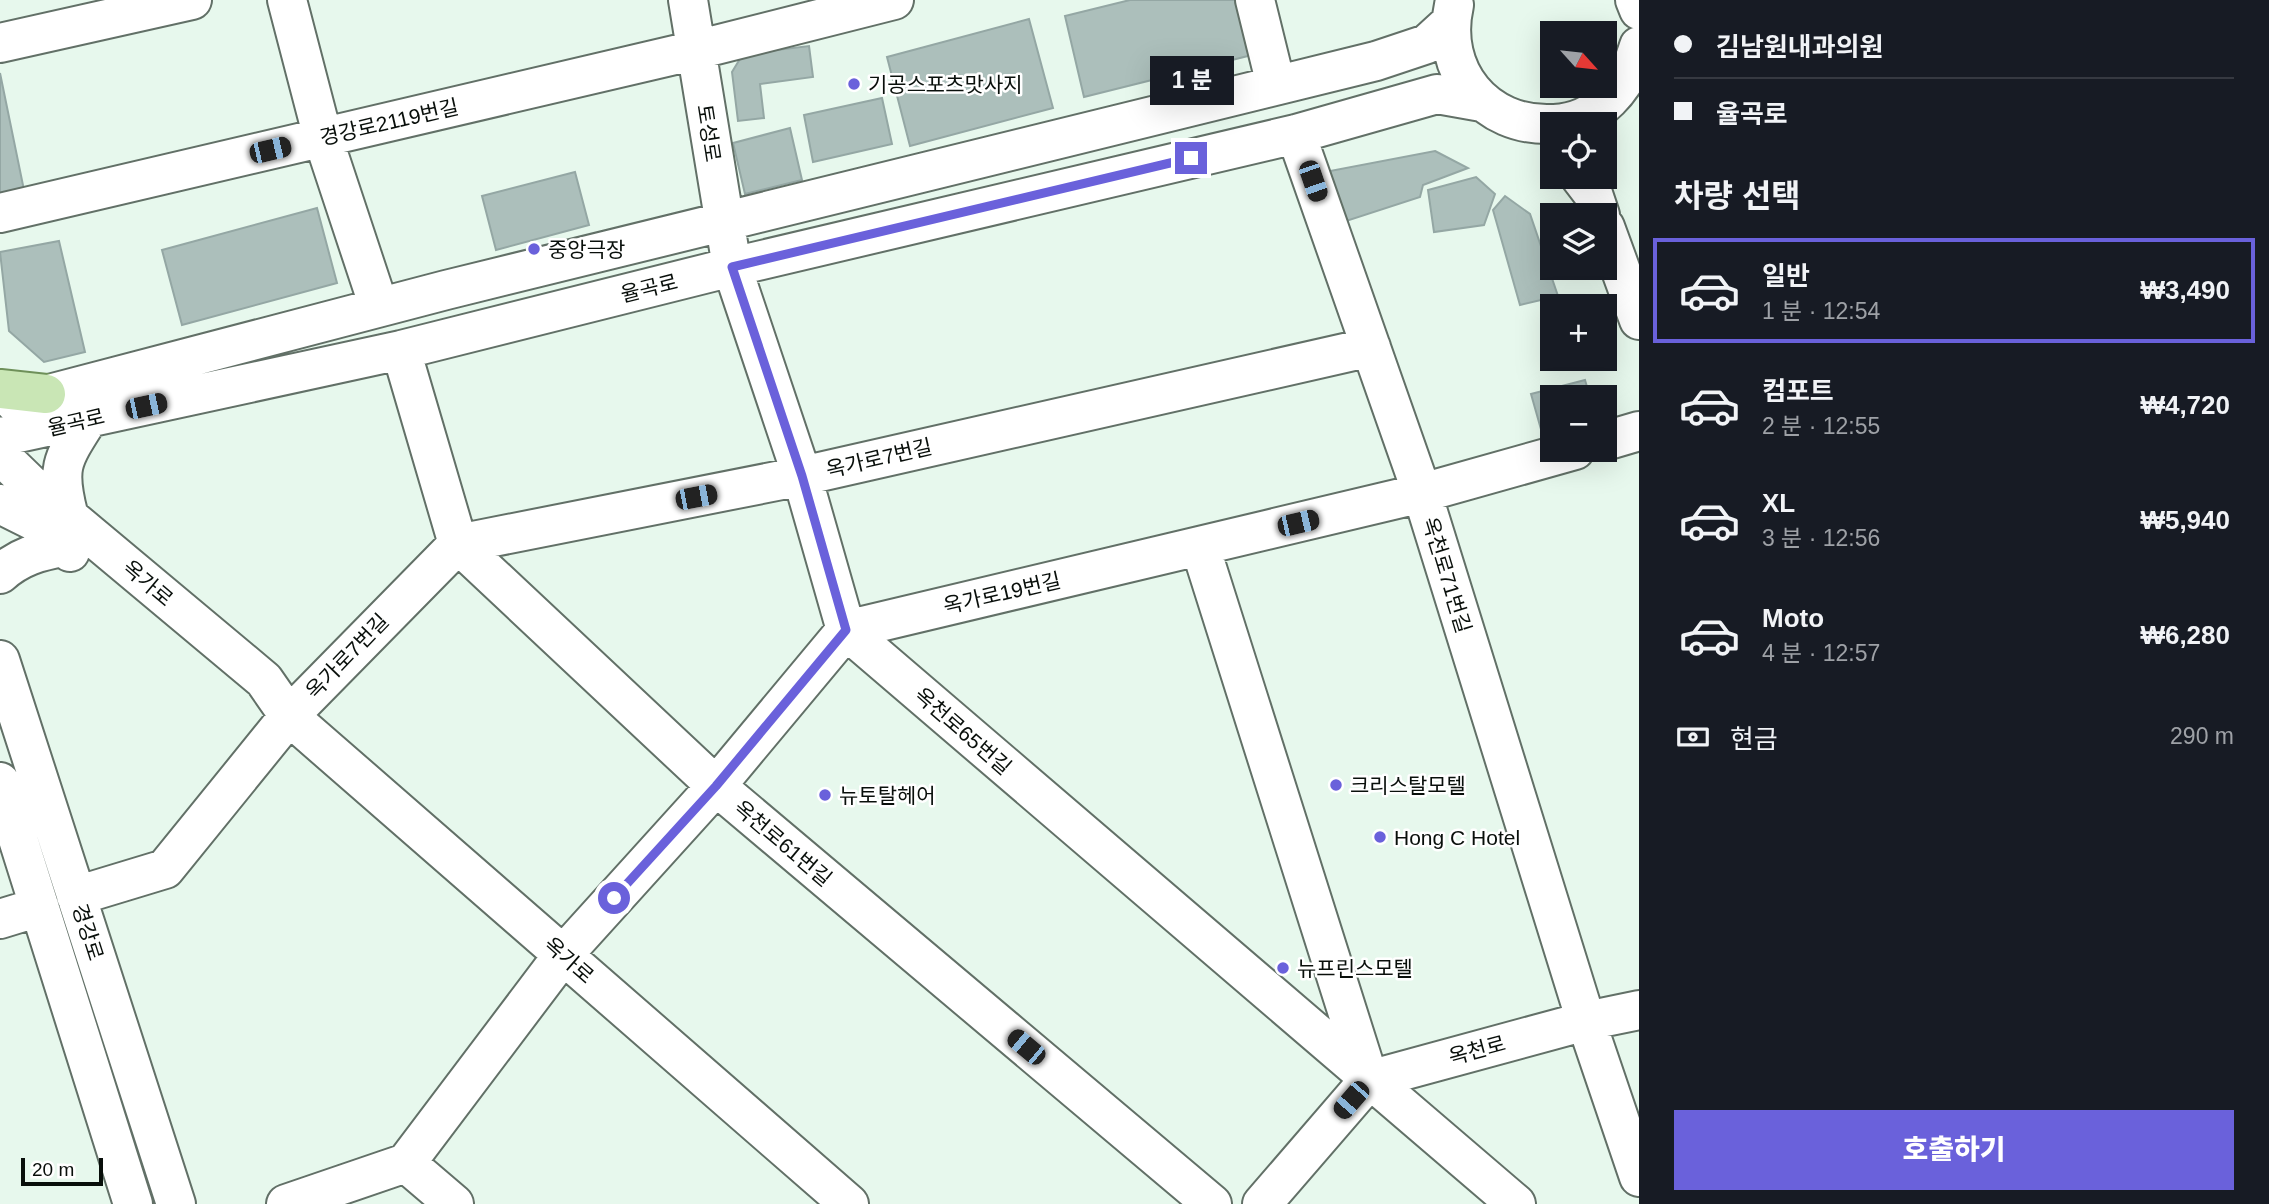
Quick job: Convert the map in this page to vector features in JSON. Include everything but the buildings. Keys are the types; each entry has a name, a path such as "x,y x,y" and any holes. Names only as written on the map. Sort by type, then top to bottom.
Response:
{"main road":[{"path":"0,389 46,394"}],"street":[{"path":"0,43 192,0"},
{"path":"287,0 323,138 379,307"},
{"name":"토성로","path":"688,0 732,267"},
{"name":"경강로2119번길","path":"0,214 696,50 894,0"},
{"path":"1255,0 1276,85"},
{"path":"1635,0 1639,10"},
{"path":"0,407 379,307 1376,61 1427,44 1453,11"},
{"path":"1453,11 1452,52 1464,79 1482,102 1507,118 1540,127"},
{"path":"1606,110 1632,71 1638,52"},
{"name":"율곡로","path":"0,437 401,350 732,267 1296,134 1437,94 1482,102"},
{"name":"옥천로71번길","path":"1296,134 1422,493 1586,1021"},
{"path":"1594,198 1629,262 1639,320"},
{"path":"286,1204 406,1163 563,955 716,786 846,630 802,476 732,267"},
{"name":"옥가로7번길","path":"76,896 166,869 289,716 458,544 802,476 1371,346"},
{"path":"401,350 458,544"},
{"path":"0,574 14,561 40,551 67,532 61,486 62,464 69,447 88,419"},
{"path":"1617,437 1639,431"},
{"name":"옥가로","path":"0,455 67,532 264,680 289,716 849,1204"},
{"name":"옥가로19번길","path":"846,630 1422,493 1540,460"},
{"name":"옥가로","path":"0,504 34,522 67,532"},
{"name":"옥천로61번길","path":"458,544 716,786 1212,1204"},
{"path":"1200,546 1369,1080 1516,1204"},
{"name":"옥천로65번길","path":"846,630 1369,1080"},
{"name":"경강로","path":"0,660 176,1204"},
{"name":"경강로","path":"0,782 132,1204"},
{"path":"0,919 39,907"},
{"name":"옥천로","path":"1369,1080 1586,1021 1639,1010"},
{"path":"1586,1021 1639,1177"},
{"path":"1262,1204 1369,1080"},
{"path":"406,1163 419,1204"},
{"path":"406,1163 454,1204"}],"place":[{"name":"기공스포츠맛사지","path":"854,84"},
{"name":"중앙극장","path":"534,249"},
{"name":"크리스탈모텔","path":"1336,785"},
{"name":"뉴토탈헤어","path":"825,795"},
{"name":"Hong C Hotel","path":"1380,837"},
{"name":"뉴프린스모텔","path":"1283,968"}],"route":[{"path":"614,898 716,786 846,630 802,476 732,267 1191,158"}]}
